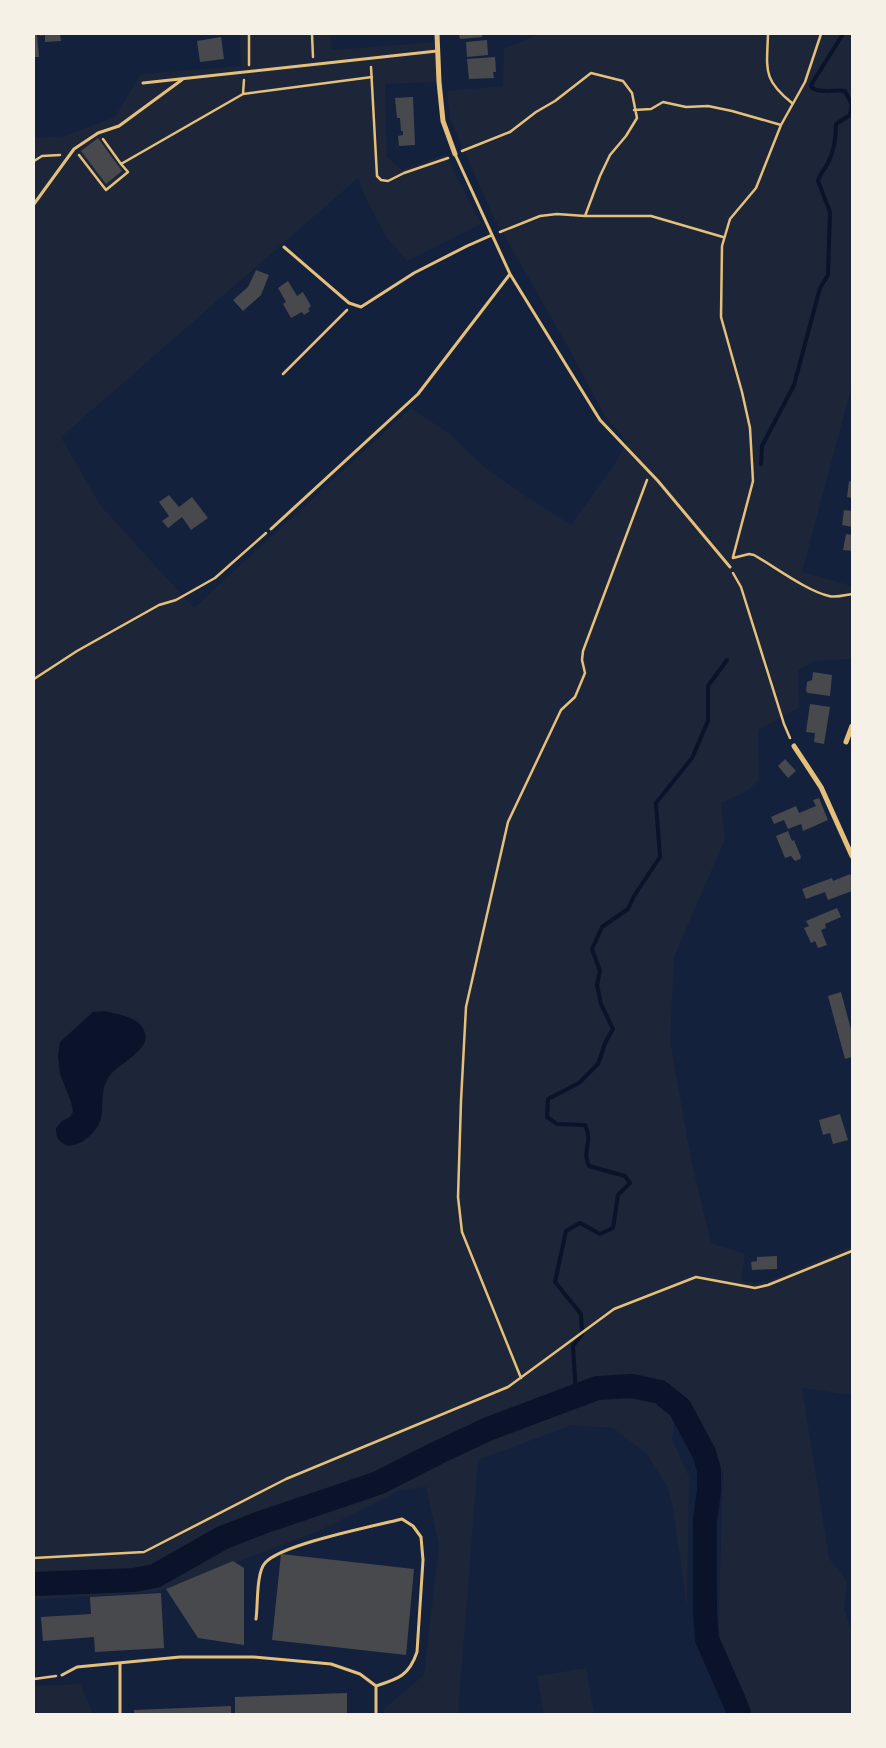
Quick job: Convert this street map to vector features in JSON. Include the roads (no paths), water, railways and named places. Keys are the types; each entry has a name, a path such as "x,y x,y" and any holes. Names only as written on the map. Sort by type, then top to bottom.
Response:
{"street":[{"path":"437,34 443,121 455,154"},
{"path":"846,742 852,726"},
{"path":"794,746 821,787 852,856"}],"lane":[{"path":"142,83 438,51"},
{"path":"34,204 74,149 98,133 120,126 183,79"},
{"path":"455,154 510,274 600,420 650,473 730,567"},
{"path":"284,247 352,304 361,307 414,273 467,246 492,236"},
{"path":"271,529 418,394 510,274"},
{"path":"256,1619 260,1573 264,1563 276,1555 328,1537 402,1519 413,1526 421,1537 423,1560 417,1652 413,1665 400,1678 376,1686"},
{"path":"62,1675 77,1667 180,1657 253,1657 331,1664 360,1674 376,1686"},
{"path":"120,1663 120,1714"},
{"path":"376,1686 376,1714"}],"waterway":[{"path":"761,464 762,446 794,385 820,288 828,275 830,212 818,181 832,154 836,124 850,115 852,105 845,91 820,91 812,88 811,85 843,34"},
{"path":"576,1395 573,1346 582,1334 581,1314 555,1282 566,1231 580,1223 600,1234 613,1228 618,1195 630,1183 625,1176 589,1166 586,1155 588,1137 585,1125 557,1124 547,1117 548,1099 579,1083 598,1064 606,1041 613,1029 601,1004 597,985 600,971 592,949 602,927 628,909 634,896 660,857 656,803 692,758 708,721 708,686 727,660"},
{"path":"34,1584 134,1580 155,1576 222,1538 378,1483 488,1429 597,1388 632,1386 660,1392 680,1408 704,1453 709,1470 709,1491 705,1520 705,1612 707,1639 739,1714"}]}
